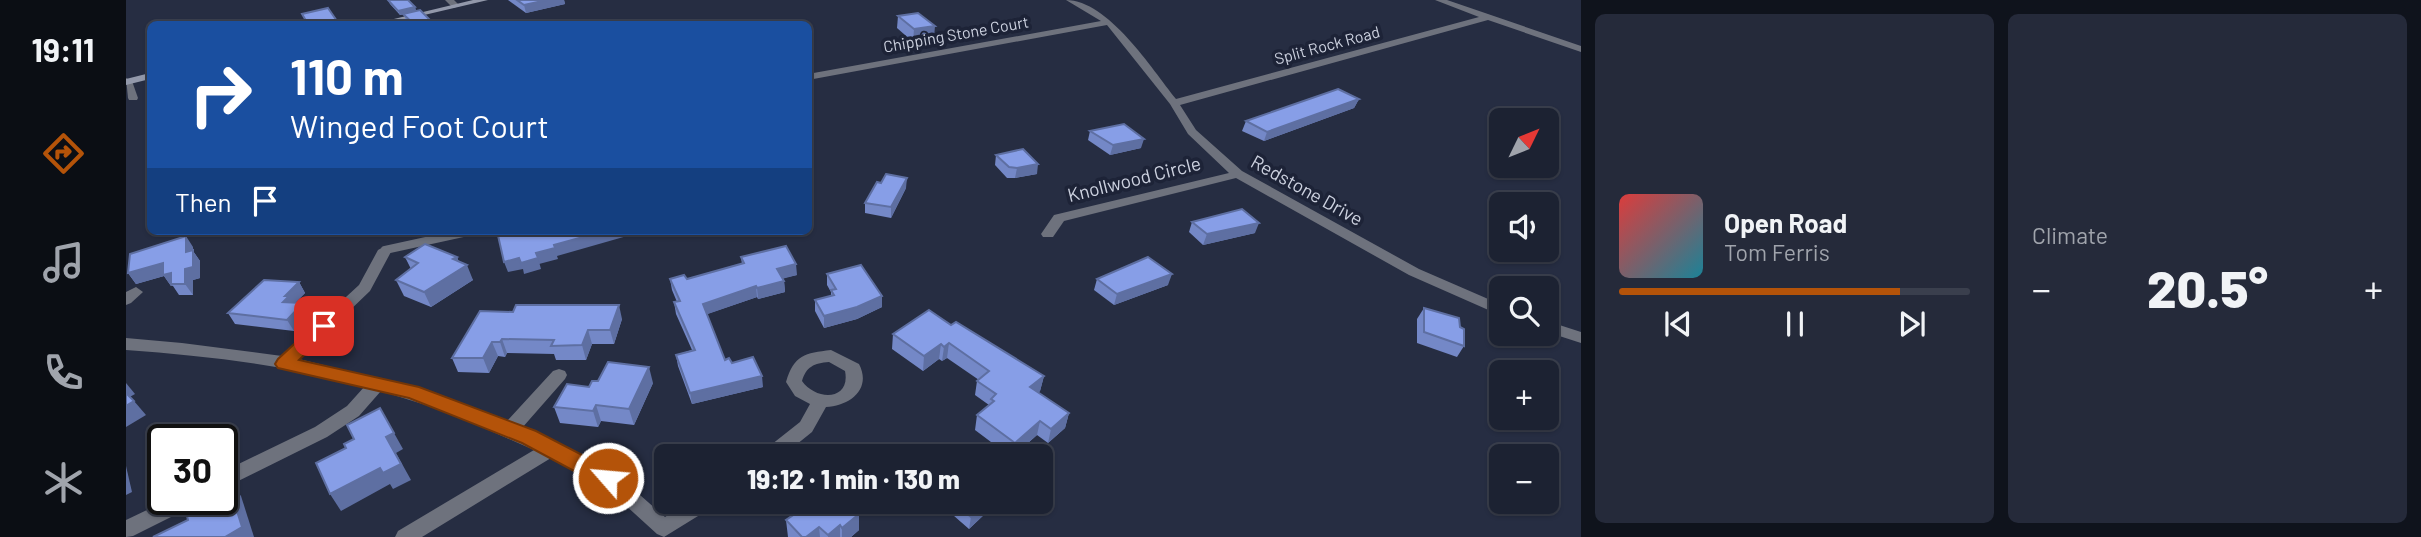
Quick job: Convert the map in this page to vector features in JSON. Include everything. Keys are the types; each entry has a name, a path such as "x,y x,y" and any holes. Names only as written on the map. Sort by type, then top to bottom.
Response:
{"street":[{"path":"388,21 452,3 484,0"},
{"name":"Redstone Drive","path":"1070,0 1109,22 1174,103 1192,132 1238,174 1414,271 1489,305"},
{"path":"1439,0 1581,49"},
{"name":"Split Rock Road","path":"1174,103 1488,17"},
{"name":"Chipping Stone Court","path":"812,76 1109,22"},
{"path":"133,98 127,82 147,77"},
{"name":"Knollwood Circle","path":"1048,234 1059,218 1238,174"},
{"path":"284,364 365,288 385,250"},
{"path":"1559,330 1581,338"},
{"path":"126,344 214,352 413,392 510,430 608,478 665,532 688,514"},
{"path":"510,430 559,375"},
{"path":"238,473 321,432 353,411 378,383"},
{"path":"784,444 806,427 820,402"},
{"path":"405,537 550,449"},
{"path":"126,530 156,515"}],"lane":[{"path":"385,250 454,235"}],"building":[{"path":"388,0 408,0 415,7 398,11"},
{"path":"517,0 547,0 524,5"},
{"path":"328,8 337,21 306,21 302,14"},
{"path":"420,10 431,21 411,21 403,14"},
{"path":"918,13 935,26 914,29 898,16"},
{"path":"1338,89 1359,99 1267,132 1246,121"},
{"path":"1124,124 1144,139 1113,145 1090,131"},
{"path":"1023,149 1038,164 1009,167 996,155"},
{"path":"886,174 907,178 891,207 865,203 877,182 881,183"},
{"path":"1242,209 1259,223 1207,234 1192,222"},
{"path":"498,235 590,235 554,245 555,248 536,253 538,258 521,263 519,258 504,262"},
{"path":"186,236 186,252 193,250 193,267 185,269 185,284 171,284 171,273 163,275 163,263 128,273 130,254"},
{"path":"425,244 457,257 453,259 467,265 424,292 396,280 418,263 405,257"},
{"path":"786,246 796,264 777,269 784,281 757,288 756,286 703,304 725,360 729,358 732,363 753,357 762,376 690,393 676,355 695,350 674,302 680,301 670,279 684,275 687,279 744,263 741,257"},
{"path":"1148,257 1172,274 1117,294 1097,279"},
{"path":"861,265 882,296 857,307 824,316 815,300 834,295 831,290 836,289 827,274"},
{"path":"264,280 299,282 285,296 289,296 283,302 303,303 287,320 228,313"},
{"path":"516,305 619,305 610,330 588,330 582,345 551,346 554,340 502,339 500,342 492,342 483,358 452,358 480,311 513,312"},
{"path":"1424,308 1459,318 1460,327 1464,329 1464,346 1424,332"},
{"path":"929,310 951,325 956,322 1044,376 1030,387 1069,413 1051,429 1040,421 1015,443 977,415 994,401 991,399 996,394 977,381 989,371 949,343 944,347 941,344 924,356 893,334"},
{"path":"608,362 649,367 629,409 596,405 593,411 554,407 567,384 589,387 592,381 598,381"},
{"path":"126,393 134,401 126,406"},
{"path":"380,408 394,433 386,437 401,464 383,473 380,468 330,494 316,463 346,448 344,444 354,439 347,425"},
{"path":"238,514 242,527 225,537 153,537 188,520 187,515"},
{"path":"795,514 859,514 828,535 819,527 806,537 802,537 786,520"}],"route":[{"path":"324,326 284,364 330,371 413,392 529,437 608,478"}]}
